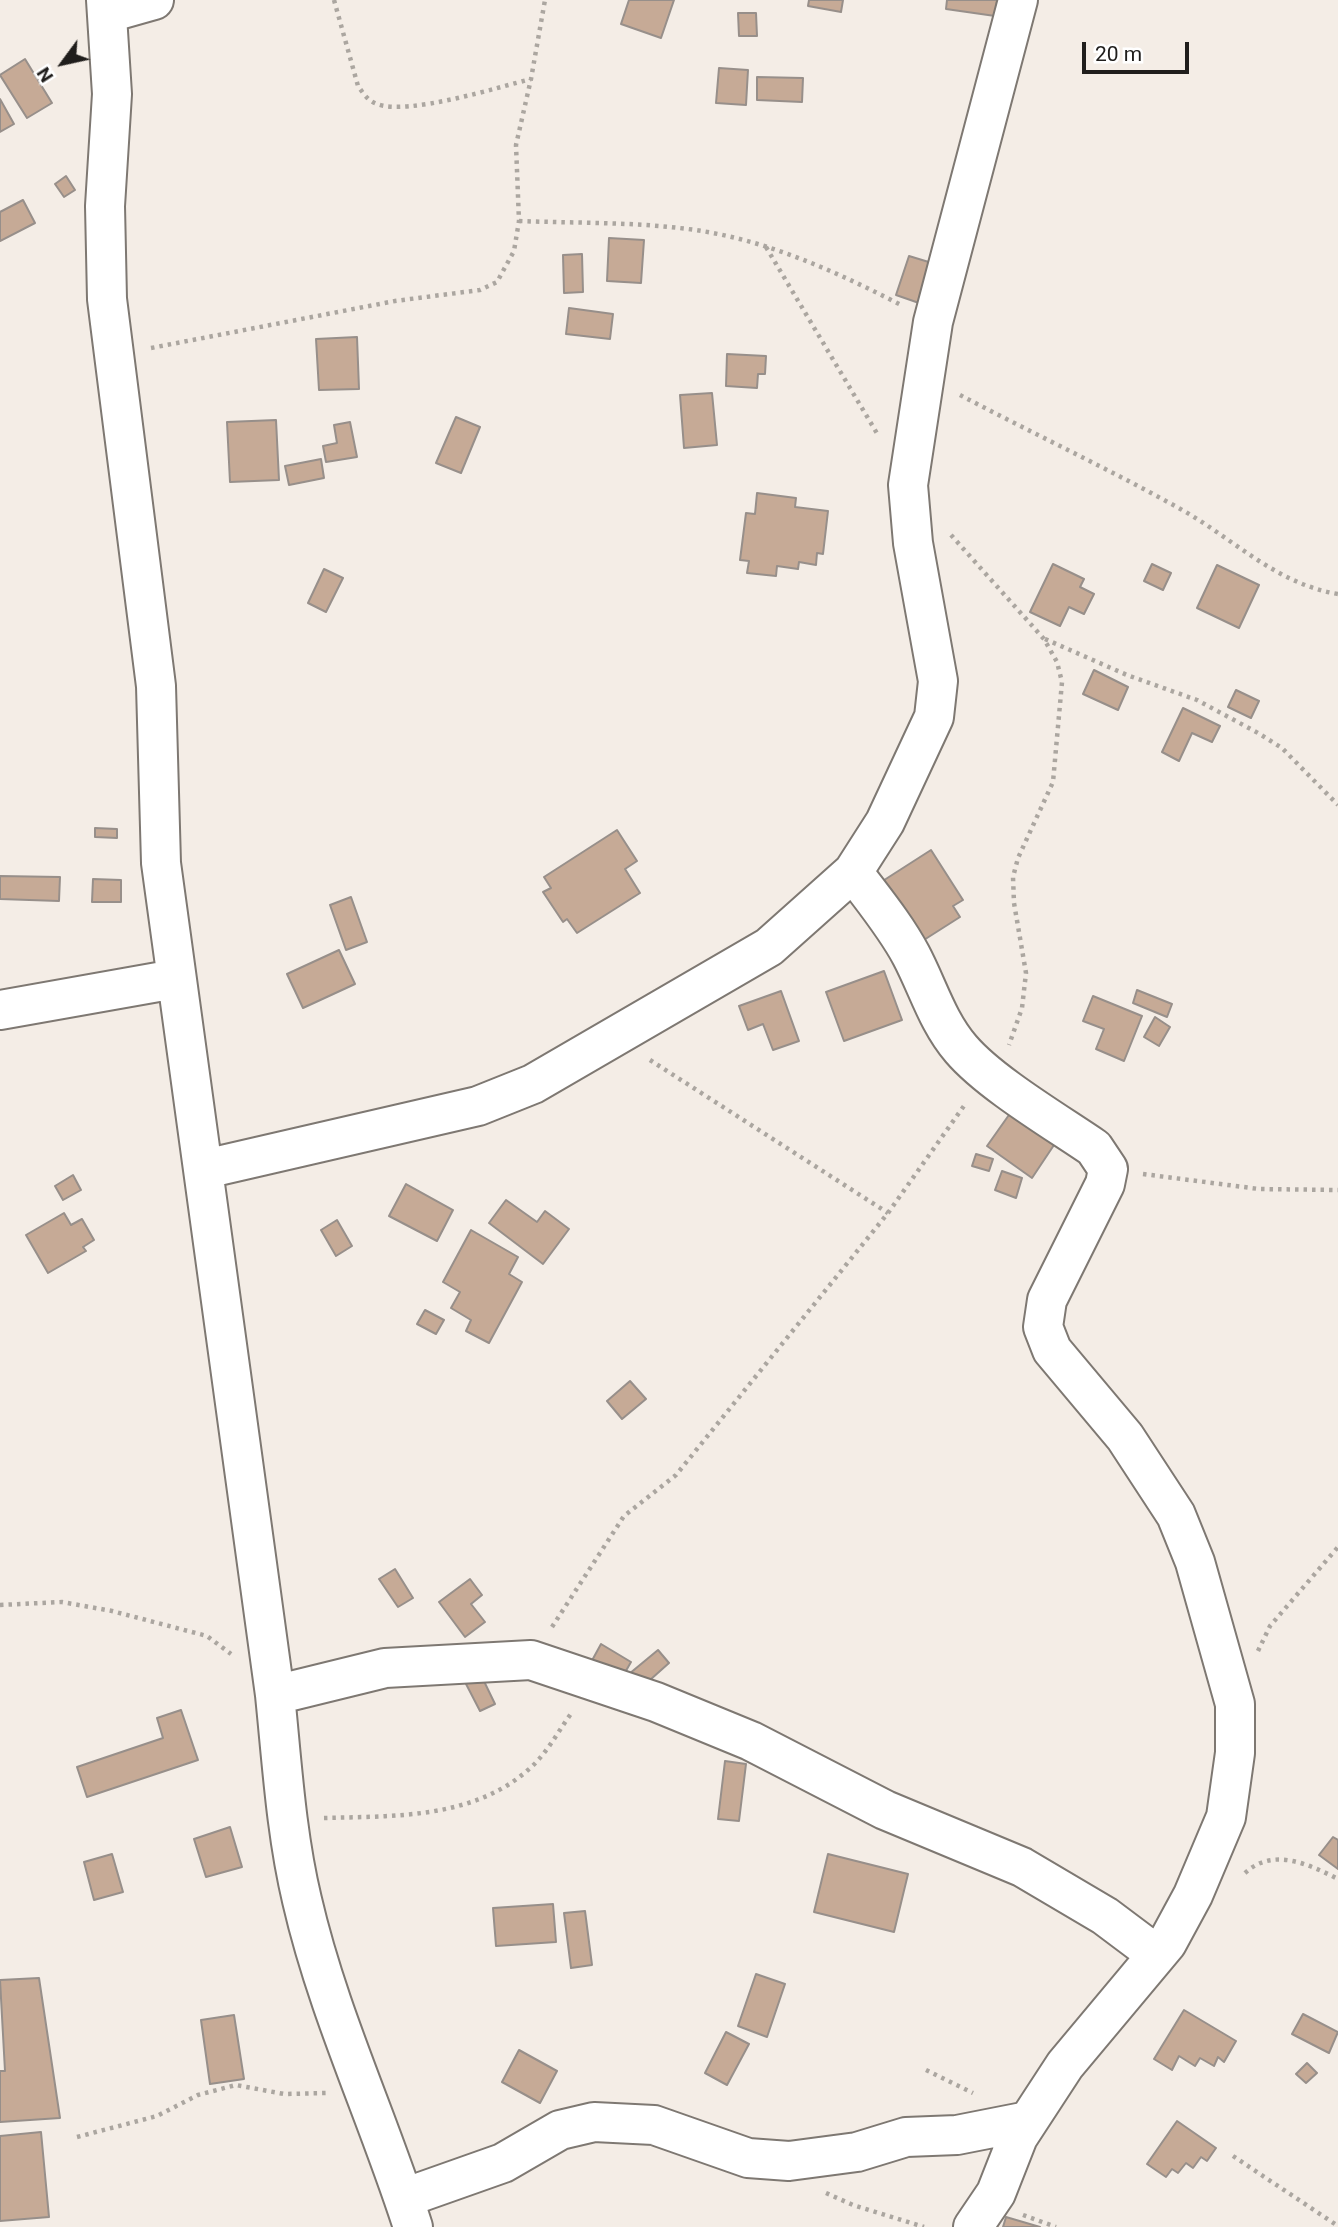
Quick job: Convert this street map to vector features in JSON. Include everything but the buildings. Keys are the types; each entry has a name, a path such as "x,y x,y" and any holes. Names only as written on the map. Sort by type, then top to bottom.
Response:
{"street":[{"path":"154,0 107,6 112,94 105,206 107,299 156,686 161,863 275,1695 287,1819 302,1900 327,1988 363,2093 409,2212 560,2130 594,2122 654,2124 748,2158 789,2161 857,2152 898,2139 957,2135 1028,2120"},
{"path":"205,1169 478,1106 533,1084 769,947 853,872 885,822 934,717 938,681 913,543 908,485 933,322 1018,0"},
{"path":"853,872 892,923 911,955 941,1021 962,1051 991,1075 1094,1148 1108,1169 1099,1200 1046,1300 1042,1327 1052,1350 1125,1437 1176,1515 1195,1562 1235,1704 1235,1754 1226,1817 1193,1895 1157,1955 1065,2065 1028,2120 1018,2137 996,2193 974,2227"},
{"path":"0,1010 175,979"},
{"path":"275,1695 385,1668 531,1660 656,1702 751,1741 885,1810 1022,1867 1105,1916 1157,1955"}],"path":[{"path":"334,0 358,86 365,96 379,105 438,102 531,79"},
{"path":"114,355 394,300 481,290 496,282 514,250 519,220 516,145 545,0"},
{"path":"519,220 681,228 766,247 830,269 933,322"},
{"path":"766,247 880,438"},
{"path":"924,376 1184,512 1270,570 1312,590 1338,594"},
{"path":"531,1660 624,1516 676,1475 888,1213 991,1075 1022,1008 1026,973 1014,903 1013,877 1018,858 1054,782 1062,682 1057,662 1044,639 908,485"},
{"path":"1044,639 1127,675 1197,700 1258,733 1282,748 1338,806"},
{"path":"615,1038 888,1213"},
{"path":"1108,1169 1259,1189 1338,1190"},
{"path":"1235,1704 1270,1626 1338,1547"},
{"path":"0,1605 62,1602 112,1611 207,1636 234,1658"},
{"path":"287,1819 413,1815 460,1806 503,1788 545,1754 594,1682"},
{"path":"1238,1881 1256,1863 1265,1859 1311,1866 1338,1879"},
{"path":"77,2137 157,2116 198,2095 236,2085 284,2094 363,2093"},
{"path":"1233,2156 1338,2226"},
{"path":"822,2191 853,2205 924,2227"}]}
